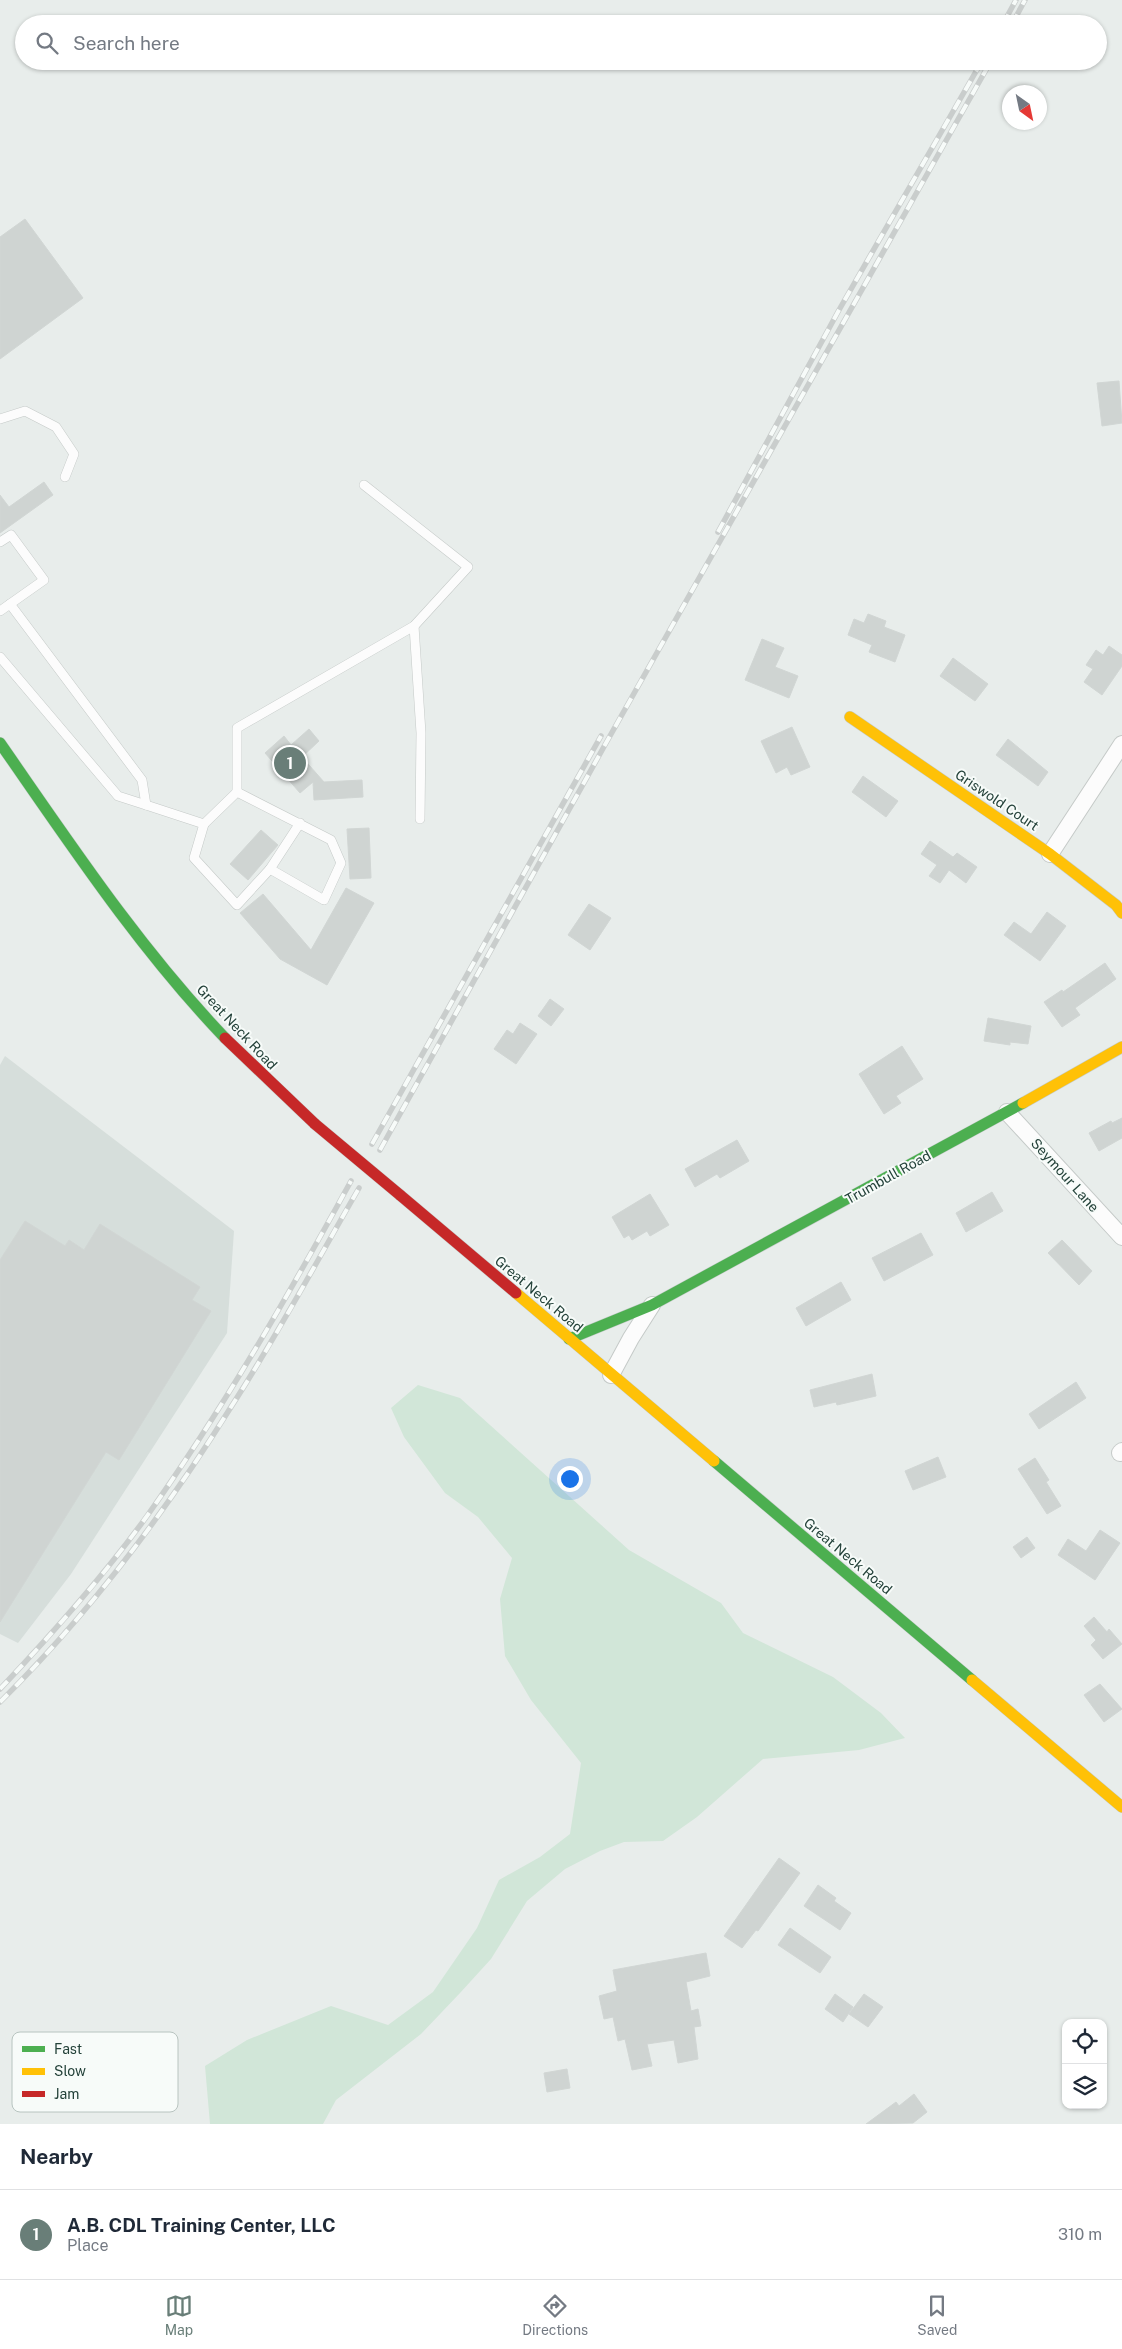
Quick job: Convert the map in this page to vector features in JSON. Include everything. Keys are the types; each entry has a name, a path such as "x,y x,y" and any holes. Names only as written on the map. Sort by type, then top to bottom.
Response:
{"main road":[{"name":"Griswold Court","path":"850,717 1050,854 1116,905 1122,913"},
{"name":"Great Neck Road","path":"0,743 150,953 210,1023 278,1091 1122,1807"},
{"name":"Trumbull Road","path":"569,1339 652,1305 1007,1112 1122,1047"}],"street":[{"path":"1050,854 1122,744"},
{"name":"Seymour Lane","path":"1007,1112 1122,1238"},
{"name":"Trumbull Road","path":"611,1375 630,1338 652,1305"}],"lane":[{"path":"0,419 26,411 56,427 74,454 65,477"},
{"path":"300,823 270,869 237,905 194,858 204,824 237,792 237,728 414,626 468,567 364,485"},
{"path":"0,542 11,535 44,580 0,611"},
{"path":"10,604 142,780 146,805"},
{"path":"414,626 421,734 420,820"},
{"path":"0,657 118,796 204,824"},
{"path":"237,792 331,840 341,863 324,900 270,869"}],"shaded area":[{"path":"5,1056 234,1231 227,1333 71,1574 18,1643 0,1634 0,1065"}],"green space":[{"path":"418,1385 460,1398 629,1550 721,1603 743,1633 833,1677 881,1713 905,1738 859,1750 763,1759 697,1817 663,1841 624,1842 600,1851 565,1869 527,1901 491,1959 460,1993 421,2034 336,2100 323,2124 210,2124 205,2066 247,2040 331,2006 388,2025 433,1992 477,1928 499,1880 540,1857 570,1834 581,1763 531,1700 505,1656 500,1599 512,1558 478,1517 445,1493 404,1437 391,1408"}],"building":[{"path":"25,219 83,298 0,359 0,237"},
{"path":"1119,381 1122,423 1102,426 1097,383"},
{"path":"44,482 53,495 0,533 0,495 9,507"},
{"path":"868,614 886,621 884,627 905,635 895,662 869,652 872,645 848,635 854,619 864,623"},
{"path":"762,639 784,648 775,667 798,676 789,698 745,680"},
{"path":"1109,646 1122,655 1122,666 1102,695 1084,682 1093,669 1086,665 1096,650 1103,655"},
{"path":"953,658 988,684 975,701 940,676"},
{"path":"792,727 810,767 791,775 787,767 776,773 761,741"},
{"path":"309,729 319,741 302,757 324,782 362,780 363,797 314,800 313,782 300,793 265,753 284,736 291,745"},
{"path":"1008,739 1048,772 1038,786 996,755"},
{"path":"863,776 898,801 886,817 852,792"},
{"path":"369,828 371,878 350,879 347,829"},
{"path":"261,830 278,845 248,880 230,864"},
{"path":"930,841 953,857 957,853 977,867 966,883 949,870 940,883 929,876 937,865 921,854"},
{"path":"346,888 374,903 327,985 280,959 240,913 263,894 311,950"},
{"path":"589,904 611,918 590,950 568,935"},
{"path":"1047,912 1066,926 1040,961 1004,935 1014,922 1031,934"},
{"path":"1105,963 1116,979 1075,1008 1080,1015 1062,1027 1044,1002 1062,990 1063,992"},
{"path":"550,999 564,1009 551,1026 538,1016"},
{"path":"988,1018 1031,1026 1028,1044 1010,1042 1010,1045 984,1041"},
{"path":"520,1023 537,1034 516,1064 494,1049 507,1030 513,1034"},
{"path":"902,1046 923,1079 896,1096 901,1103 884,1114 859,1074"},
{"path":"1122,1118 1122,1138 1099,1151 1089,1133 1111,1121 1112,1123"},
{"path":"737,1140 749,1161 720,1178 717,1174 695,1187 685,1169"},
{"path":"992,1192 1003,1211 966,1232 956,1213"},
{"path":"650,1194 669,1225 650,1236 647,1231 632,1240 629,1235 624,1238 612,1217"},
{"path":"25,1221 65,1246 69,1240 84,1250 100,1224 200,1287 192,1300 211,1311 119,1460 106,1452 0,1622 0,1260"},
{"path":"921,1233 933,1255 884,1281 872,1258"},
{"path":"1062,1240 1092,1271 1079,1285 1048,1253"},
{"path":"841,1282 851,1300 806,1326 796,1308"},
{"path":"872,1374 876,1396 837,1405 836,1402 814,1407 810,1390"},
{"path":"1076,1382 1086,1398 1039,1429 1029,1414"},
{"path":"938,1457 946,1477 913,1490 905,1471"},
{"path":"1035,1458 1049,1480 1046,1482 1061,1506 1047,1514 1018,1469"},
{"path":"1100,1530 1120,1543 1095,1580 1058,1555 1068,1539 1086,1551"},
{"path":"1027,1537 1035,1548 1021,1558 1013,1547"},
{"path":"1094,1617 1107,1632 1109,1629 1122,1644 1103,1659 1091,1645 1096,1640 1084,1626"},
{"path":"1100,1684 1122,1709 1104,1722 1084,1695"},
{"path":"779,1858 800,1873 758,1931 756,1930 742,1948 724,1936"},
{"path":"818,1885 836,1898 834,1901 851,1913 840,1930 804,1906"},
{"path":"790,1928 831,1957 820,1973 778,1945"},
{"path":"706,1953 710,1976 686,1982 691,2011 698,2009 701,2026 694,2027 698,2059 678,2063 674,2040 647,2044 652,2066 632,2070 625,2039 618,2041 613,2017 604,2019 599,1996 617,1991 613,1970"},
{"path":"835,1994 853,2007 843,2022 825,2009"},
{"path":"864,1994 883,2007 868,2027 849,2014"},
{"path":"567,2069 570,2088 547,2092 544,2073"},
{"path":"914,2094 927,2112 913,2123 866,2124 896,2102 899,2106"}],"railway":[{"path":"1008,15 1016,0"},
{"path":"1017,15 1025,0"},
{"path":"718,532 839,310 977,70"},
{"path":"380,1150 606,743 986,70"},
{"path":"372,1144 601,736"},
{"path":"0,1689 95,1583 130,1539 175,1476 254,1352 351,1181"},
{"path":"0,1702 95,1598 180,1485 248,1380 359,1188"}],"traffic: fast":[{"path":"0,743 135,932 194,1004 225,1038"},
{"path":"569,1339 652,1305 1023,1103"},
{"path":"714,1461 972,1680"}],"traffic: slow":[{"path":"850,717 1050,854 1116,905 1122,913"},
{"path":"1023,1103 1122,1047"},
{"path":"516,1293 714,1461"},
{"path":"972,1680 1122,1807"}],"traffic: jam":[{"path":"225,1038 315,1124"},
{"path":"315,1124 400,1195"},
{"path":"400,1195 516,1293"}],"place":[{"name":"A.B. CDL Training Center, LLC","path":"290,763"}]}
